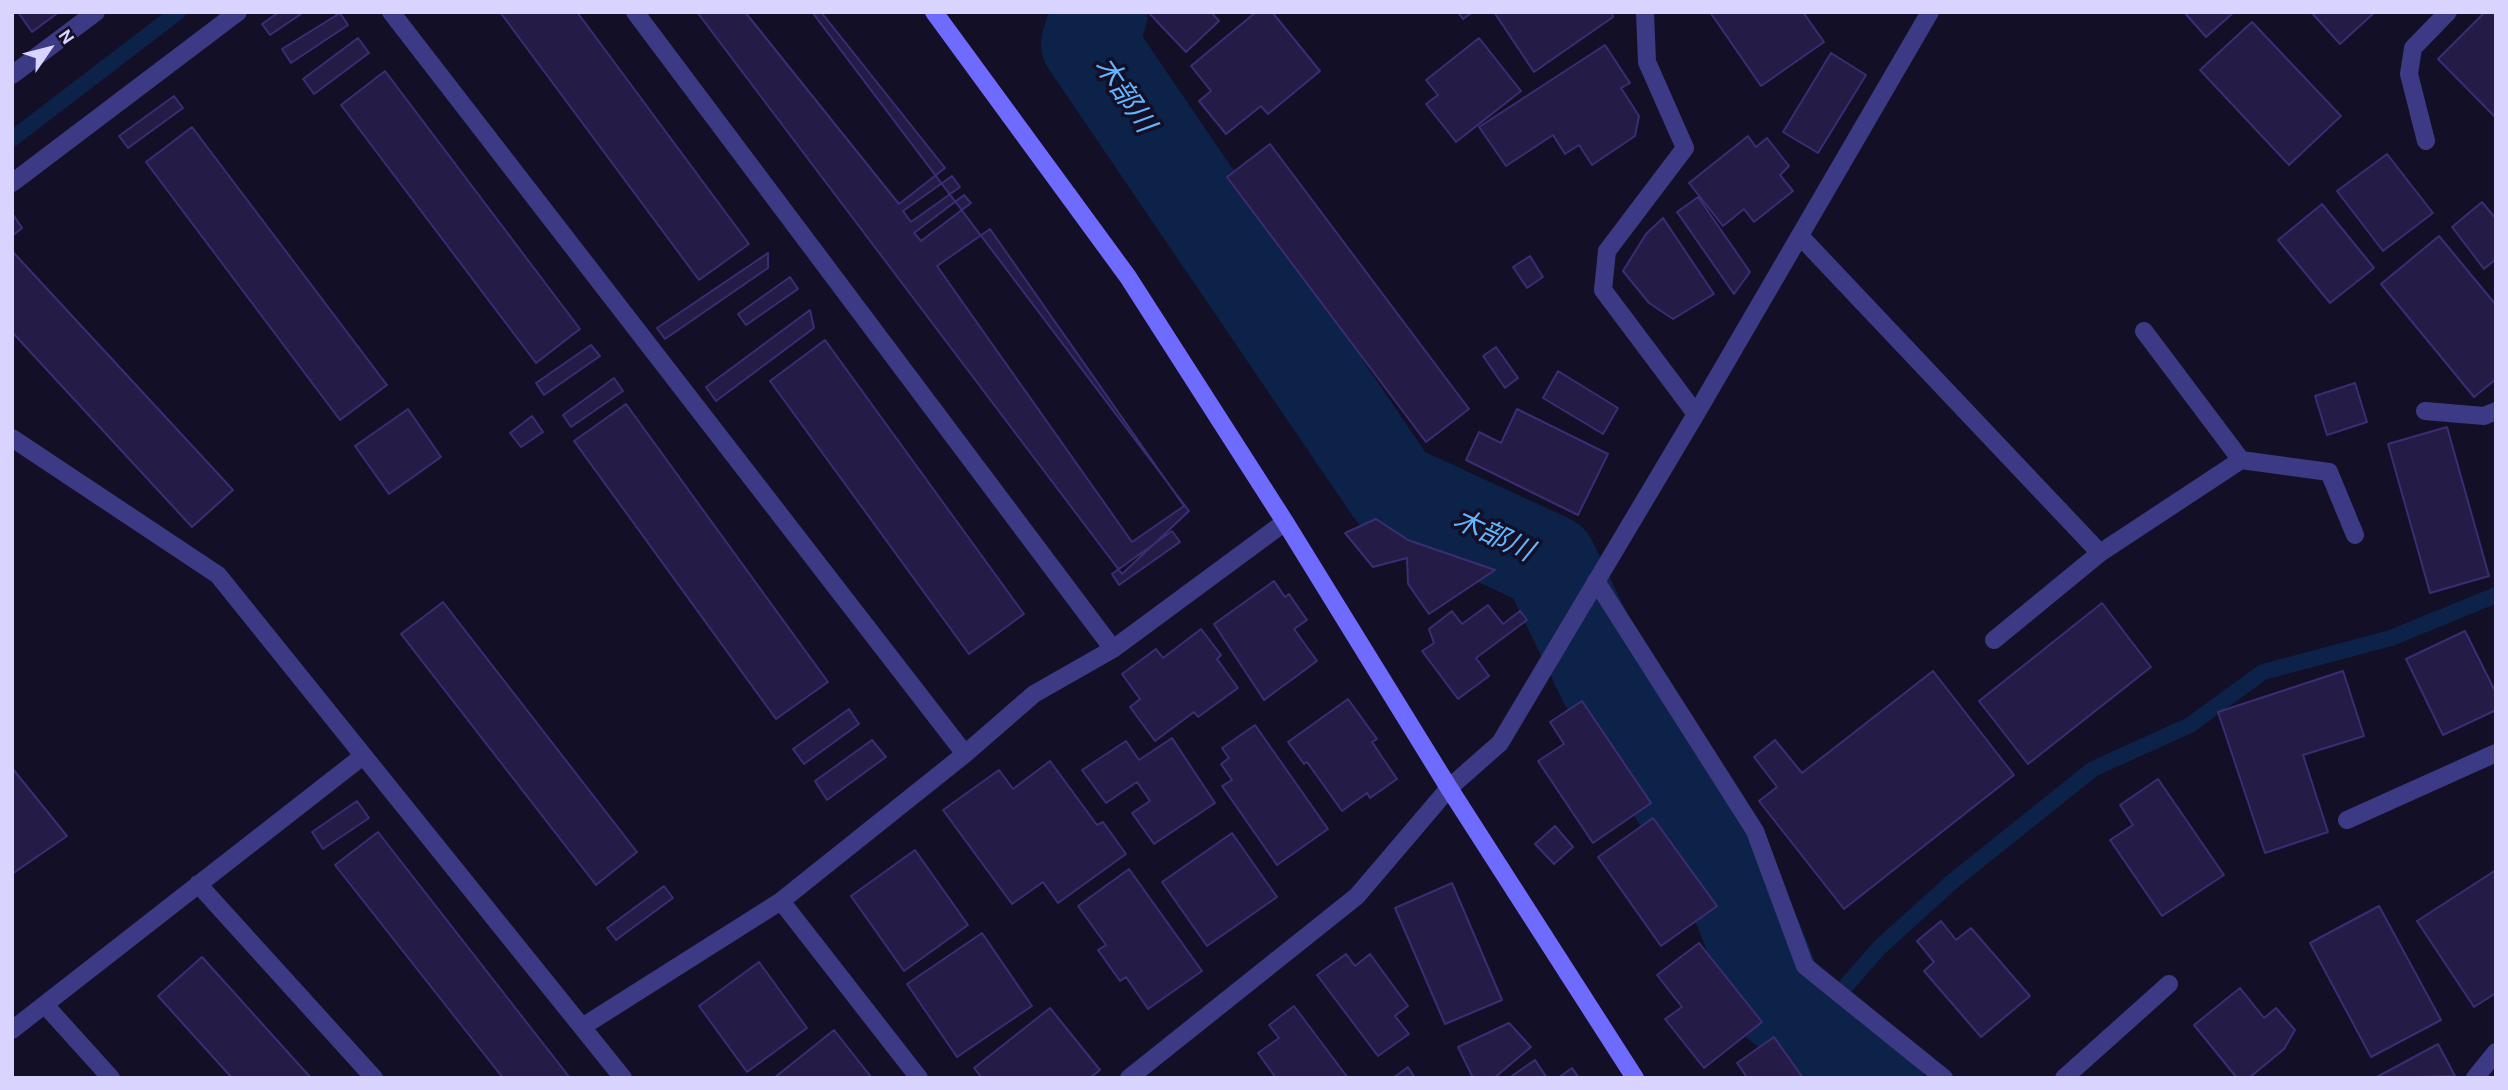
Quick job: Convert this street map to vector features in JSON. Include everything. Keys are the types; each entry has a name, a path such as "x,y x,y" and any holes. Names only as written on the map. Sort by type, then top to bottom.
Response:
{"street":[{"path":"12,75 96,12"},
{"path":"12,183 238,12"},
{"path":"391,12 965,754"},
{"path":"635,12 1113,649"},
{"path":"934,12 1128,277 1635,1078"},
{"path":"1645,12 1647,62 1685,148 1607,251 1604,290 1696,414"},
{"path":"1129,1078 1357,896 1449,788 1500,743 1696,414 1930,12"},
{"path":"2426,141 2409,74 2413,48 2448,12"},
{"path":"1800,236 2100,552"},
{"path":"2144,331 2241,460"},
{"path":"2425,411 2484,416 2496,411"},
{"path":"12,438 218,575 623,1078"},
{"path":"1994,640 2100,552 2241,460 2329,472 2355,535"},
{"path":"582,1027 781,901 965,754 1034,694 1113,649 1284,522"},
{"path":"1596,580 1755,831 1805,966 1944,1078"},
{"path":"2347,820 2496,753"},
{"path":"12,1030 363,756"},
{"path":"198,884 374,1078"},
{"path":"781,901 919,1078"},
{"path":"2064,1078 2169,984"},
{"path":"45,1004 111,1078"},
{"path":"2475,1078 2496,1052"}],"building":[{"path":"18,12 59,12 32,32"},
{"path":"279,12 304,12 270,35 262,24"},
{"path":"500,12 577,12 749,244 699,280"},
{"path":"697,12 812,12 1189,511 1122,574"},
{"path":"745,12 821,12 945,168 899,204"},
{"path":"1148,12 1211,12 1219,21 1186,52"},
{"path":"1256,12 1272,12 1320,71 1268,114 1261,106 1226,134 1199,101 1211,91 1191,66"},
{"path":"1458,12 1473,12 1463,19"},
{"path":"1494,12 1612,12 1613,17 1534,72"},
{"path":"1710,12 1803,12 1824,42 1761,86"},
{"path":"2184,12 2234,12 2206,37"},
{"path":"2311,12 2375,12 2340,44"},
{"path":"2485,12 2496,12 2496,118 2438,59"},
{"path":"340,13 348,25 291,63 282,49"},
{"path":"2252,22 2341,116 2289,165 2200,70"},
{"path":"358,38 369,53 314,94 303,79"},
{"path":"1479,38 1521,91 1456,142 1426,104 1438,95 1426,80"},
{"path":"1605,45 1630,83 1621,88 1639,116 1635,136 1592,165 1579,145 1565,154 1553,135 1506,166 1479,127"},
{"path":"1831,53 1866,75 1818,153 1783,132"},
{"path":"385,71 580,329 536,363 341,105"},
{"path":"174,96 183,108 128,148 119,136"},
{"path":"192,127 387,385 340,420 146,162"},
{"path":"1748,136 1756,147 1767,138 1789,166 1780,175 1793,191 1754,222 1744,209 1723,226 1689,183"},
{"path":"1270,144 1469,409 1426,442 1227,177"},
{"path":"2387,154 2433,213 2383,251 2337,191"},
{"path":"952,176 960,187 911,222 903,211"},
{"path":"964,195 971,203 921,241 914,233"},
{"path":"1698,197 1750,272 1734,294 1677,212"},
{"path":"2482,202 2496,219 2496,259 2484,269 2452,227"},
{"path":"2322,204 2374,268 2330,303 2278,240"},
{"path":"14,216 22,228 12,236 12,217"},
{"path":"1663,218 1714,294 1673,319 1649,303 1623,271 1646,234"},
{"path":"990,229 1184,506 1132,542 937,266"},
{"path":"2439,236 2496,305 2496,379 2474,397 2381,284"},
{"path":"13,252 233,490 192,527 12,332"},
{"path":"768,253 768,268 665,339 657,328"},
{"path":"1530,256 1543,277 1527,288 1513,267"},
{"path":"790,277 798,289 746,325 738,314"},
{"path":"810,310 814,328 716,401 706,387"},
{"path":"825,340 1024,614 969,654 770,381"},
{"path":"591,345 600,356 544,395 536,383"},
{"path":"1496,347 1518,378 1505,388 1483,356"},
{"path":"1558,371 1618,408 1603,434 1543,398"},
{"path":"614,378 623,391 571,427 563,415"},
{"path":"2355,383 2367,422 2327,435 2315,396"},
{"path":"626,404 828,682 776,719 574,441"},
{"path":"408,409 441,457 389,494 355,446"},
{"path":"1517,409 1608,454 1578,515 1466,460 1479,432 1501,443"},
{"path":"532,416 543,432 521,447 510,433"},
{"path":"2447,427 2489,576 2430,593 2388,444"},
{"path":"1376,519 1408,540 1495,570 1429,614 1408,584 1407,558 1373,567 1345,533"},
{"path":"1172,531 1180,542 1119,585 1112,574"},
{"path":"1274,581 1285,597 1289,594 1307,620 1294,629 1317,661 1264,700 1214,624"},
{"path":"443,602 637,852 596,885 401,634"},
{"path":"2102,603 2151,667 2028,764 1979,701"},
{"path":"1488,605 1503,624 1520,611 1527,620 1476,658 1489,676 1458,699 1422,651 1434,643 1429,629 1452,611 1462,624"},
{"path":"1201,629 1221,655 1217,659 1238,688 1198,717 1194,712 1155,741 1130,707 1140,699 1122,674 1156,649 1163,658"},
{"path":"2465,631 2496,693 2496,710 2443,735 2406,659"},
{"path":"1933,671 2014,775 1844,909 1759,801 1777,787 1754,757 1775,740 1802,773"},
{"path":"2343,671 2364,736 2303,755 2328,832 2265,853 2218,712"},
{"path":"1348,699 1377,739 1372,742 1397,779 1370,798 1367,793 1342,811 1307,762 1304,764 1288,742"},
{"path":"1582,701 1651,803 1593,843 1538,761 1564,744 1550,722"},
{"path":"849,709 859,724 804,764 793,749"},
{"path":"1255,725 1328,829 1277,865 1222,786 1232,780 1221,764 1229,758 1222,748"},
{"path":"1172,738 1215,803 1154,844 1132,813 1150,801 1137,782 1106,803 1082,770 1126,741 1139,760"},
{"path":"872,740 886,757 827,800 815,781"},
{"path":"1050,761 1097,825 1103,822 1126,854 1058,903 1043,882 1012,904 943,810 999,770 1013,789"},
{"path":"12,768 67,836 12,874"},
{"path":"2158,779 2224,875 2162,916 2110,840 2133,825 2120,805"},
{"path":"357,801 369,818 323,849 312,832"},
{"path":"1653,818 1717,906 1661,946 1598,857"},
{"path":"1555,826 1573,847 1554,864 1535,844"},
{"path":"378,832 570,1078 503,1078 335,865"},
{"path":"1232,833 1277,897 1207,946 1162,882"},
{"path":"915,850 968,925 904,971 851,896"},
{"path":"1129,869 1202,971 1148,1009 1126,977 1120,981 1098,950 1106,945 1078,906"},
{"path":"2496,870 2496,993 2474,1007 2417,921"},
{"path":"1452,883 1502,1000 1445,1024 1395,908"},
{"path":"664,886 673,898 616,940 607,928"},
{"path":"2379,906 2441,1020 2371,1057 2310,943"},
{"path":"1941,921 1956,940 1971,928 2030,996 1981,1037 1924,971 1934,962 1917,941"},
{"path":"982,933 1032,1006 957,1057 907,984"},
{"path":"1699,943 1762,1022 1704,1068 1665,1019 1682,1007 1657,975"},
{"path":"1346,954 1355,966 1370,954 1408,1006 1395,1016 1409,1034 1378,1056 1317,975"},
{"path":"202,957 311,1078 232,1078 158,996"},
{"path":"759,962 807,1028 747,1072 699,1006"},
{"path":"2240,988 2264,1018 2276,1008 2295,1030 2284,1049 2249,1078 2237,1078 2194,1025"},
{"path":"1294,1006 1348,1078 1276,1078 1258,1053 1279,1038 1269,1025"},
{"path":"1050,1008 1100,1070 1090,1078 982,1078 974,1068"},
{"path":"1509,1023 1531,1047 1494,1078 1473,1078 1458,1047"},
{"path":"834,1030 872,1078 774,1078"},
{"path":"1774,1037 1803,1078 1743,1078 1746,1076 1737,1063"},
{"path":"2438,1044 2455,1076 2375,1078"},
{"path":"1535,1060 1547,1078 1509,1078"},
{"path":"1408,1067 1415,1078 1393,1078"},
{"path":"1572,1068 1579,1078 1558,1078"}],"waterway":[{"path":"12,139 178,12"},
{"name":"木部川","path":"1100,12 1089,43 1393,490 1549,562 1607,682 1729,877 1780,1003 1876,1078"},
{"path":"1810,1027 1880,947 1953,881 2093,769 2190,725 2263,672 2391,638 2496,595"}]}
